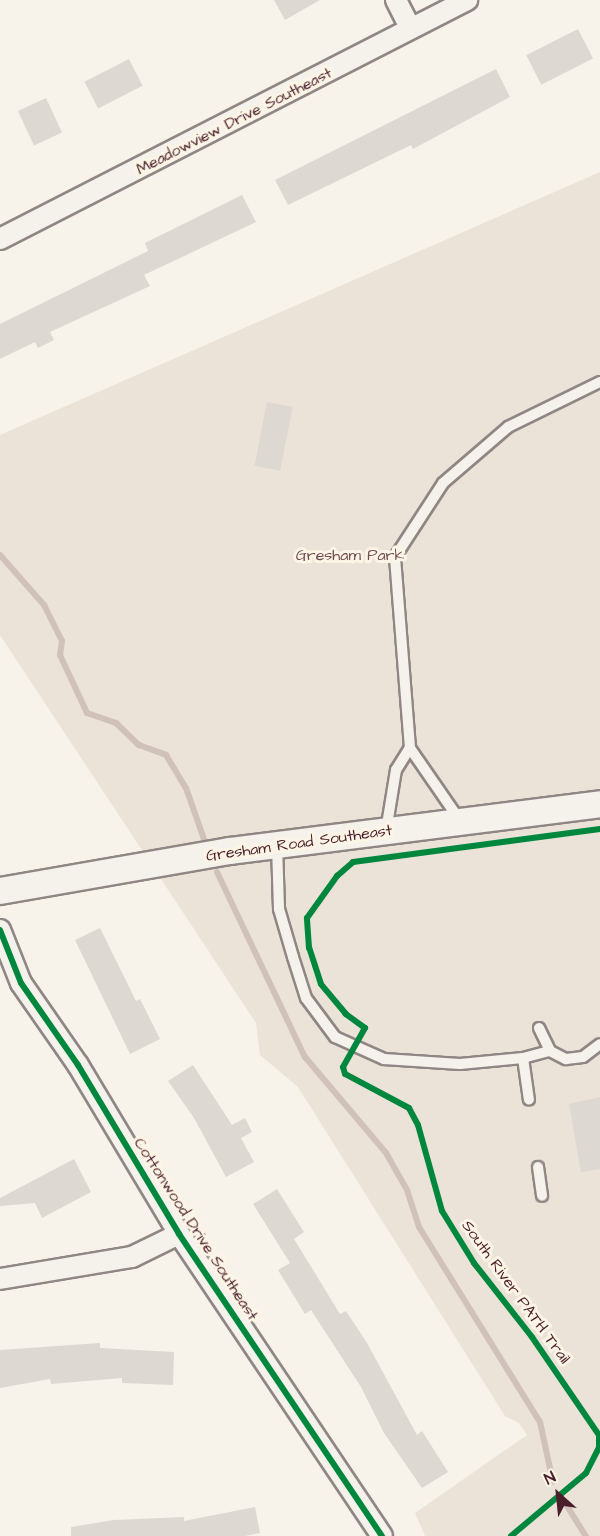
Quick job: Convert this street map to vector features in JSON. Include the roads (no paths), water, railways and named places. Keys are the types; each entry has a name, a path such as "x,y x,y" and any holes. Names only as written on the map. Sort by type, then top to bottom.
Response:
{"street":[{"path":"396,0 410,28"},
{"name":"Meadowview Drive Southeast","path":"0,239 304,86 410,28 467,0"},
{"name":"Gresham Road Southeast","path":"0,891 277,845 600,804"},
{"name":"Cottonwood Drive Southeast","path":"0,930 21,983 78,1065 179,1234 382,1536"},
{"path":"0,1279 132,1257 179,1234"}],"lane":[{"path":"461,822 410,748 395,557 442,483 508,427 600,382"},
{"path":"386,831 396,770 410,748"},
{"path":"277,845 279,909 293,957 306,998 335,1037 384,1059 460,1064 523,1058 550,1051 574,1059 591,1053 600,1044"},
{"path":"539,1028 550,1051"},
{"path":"523,1058 529,1100"},
{"path":"537,1167 542,1196"}],"waterway":[{"path":"0,555 44,605 62,641 60,655 87,713 116,723 139,745 166,755 186,788 204,839"},
{"path":"217,872 305,1057 386,1153 407,1190 419,1227 540,1422 553,1482"},
{"path":"567,1506 586,1536"}],"park label":[{"name":"Gresham Park","path":"350,555"}]}
